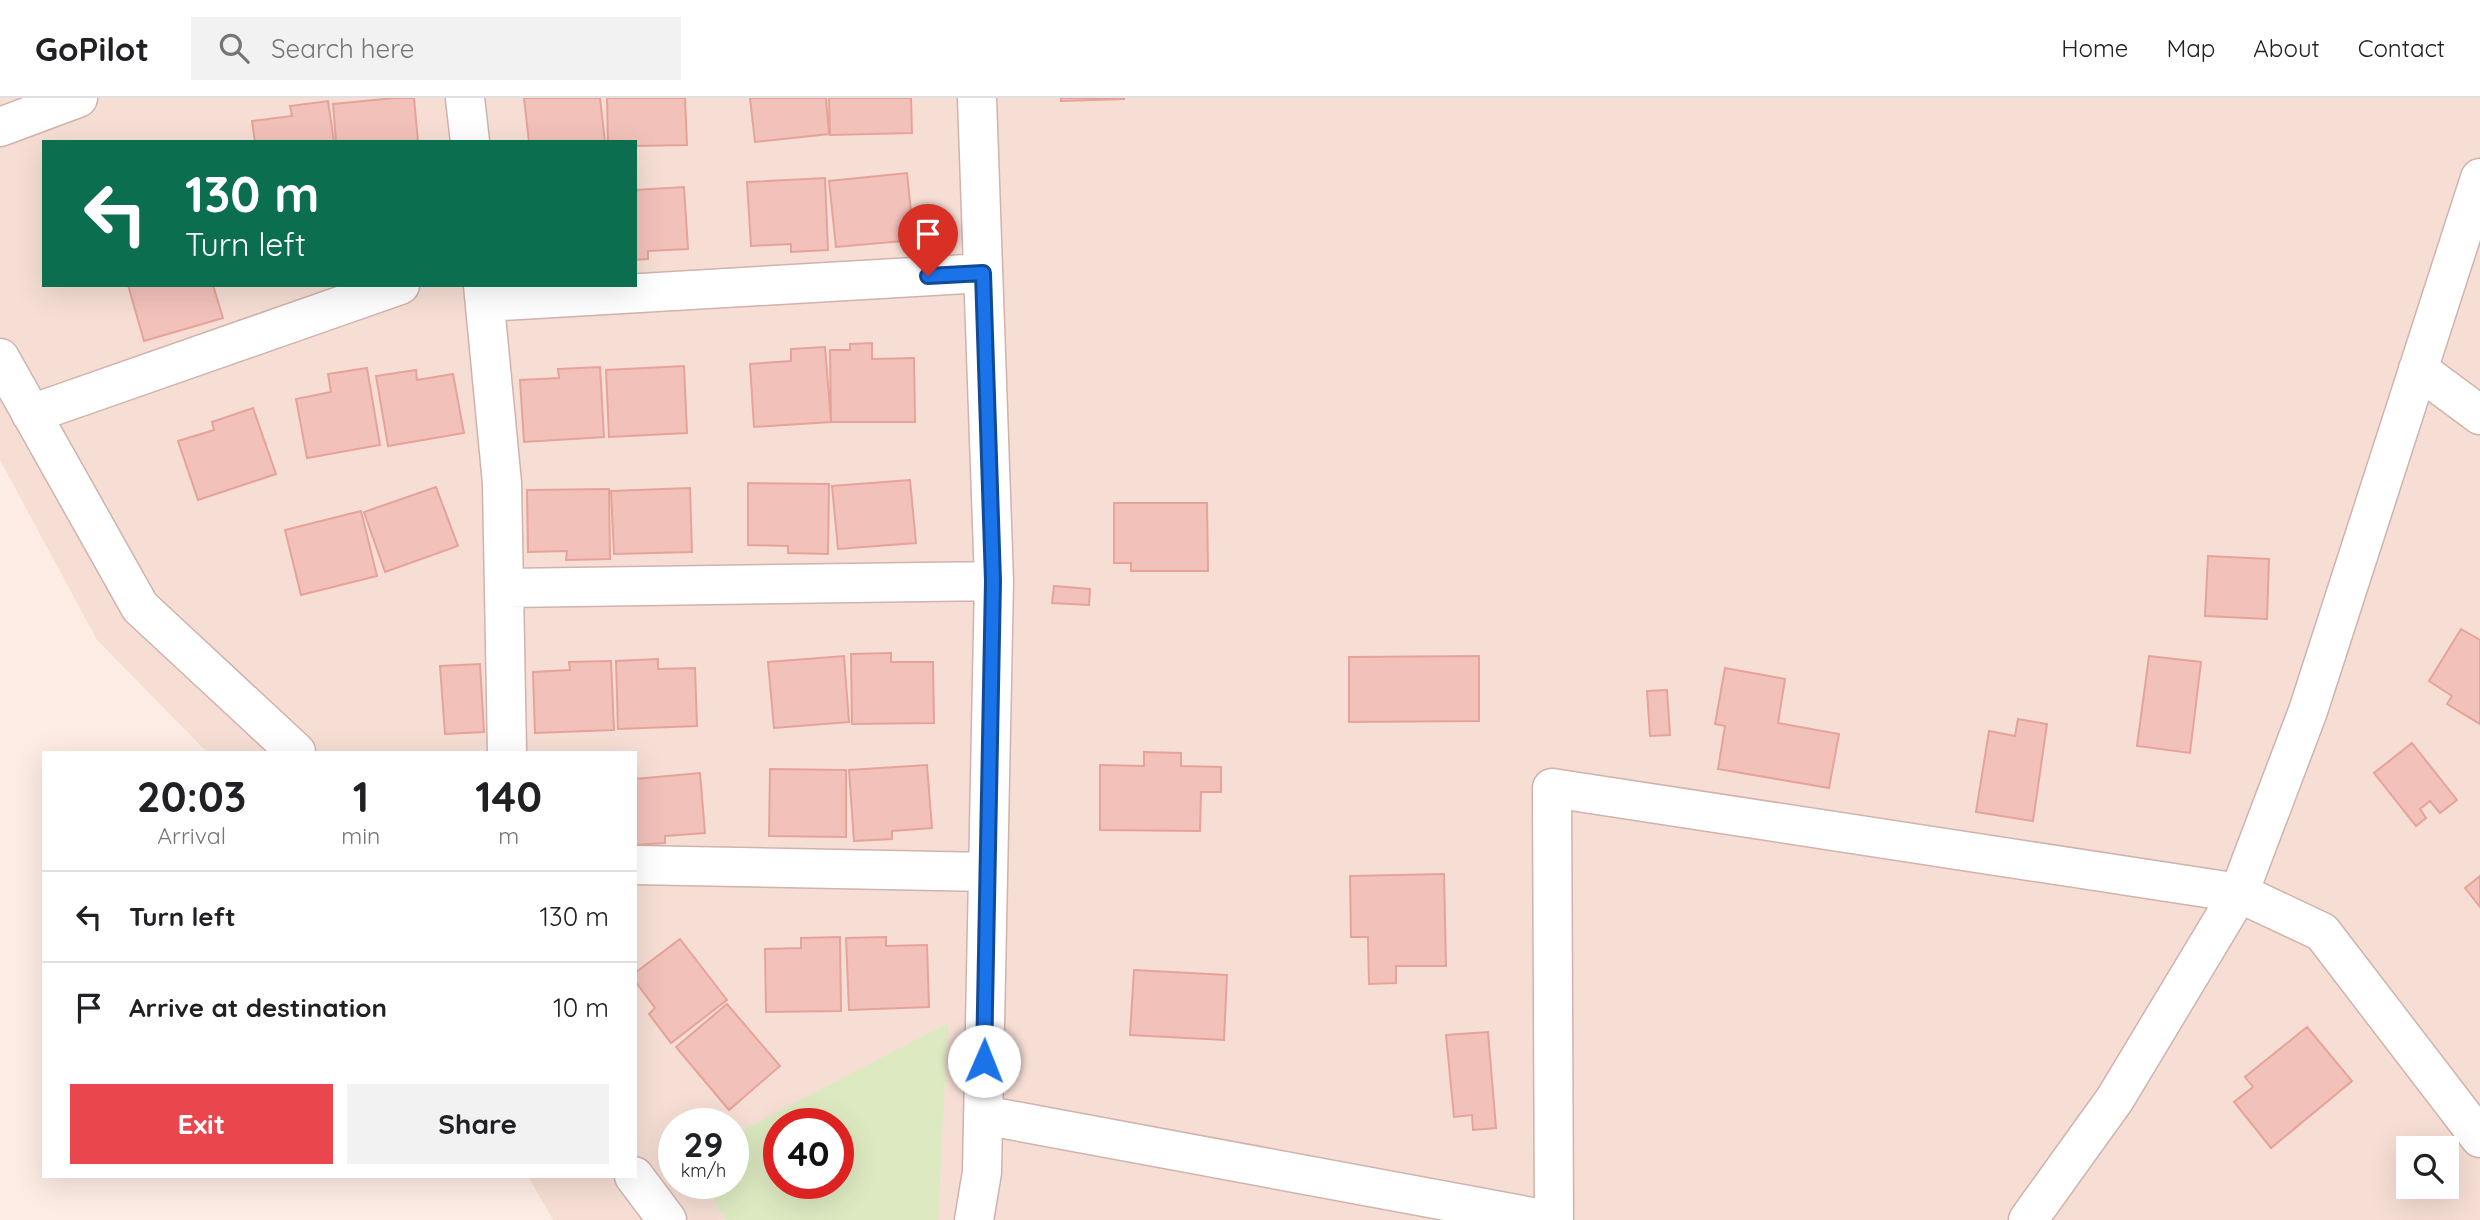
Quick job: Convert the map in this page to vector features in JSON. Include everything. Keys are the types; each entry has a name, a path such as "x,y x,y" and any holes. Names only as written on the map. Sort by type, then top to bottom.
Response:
{"street":[{"path":"0,127 78,98"},
{"path":"465,98 470,140"},
{"path":"974,1220 982,1172 993,581 977,98"},
{"path":"2028,1220 2115,1099 2239,893 2308,711 2480,178"},
{"path":"637,287 983,273"},
{"path":"31,414 394,287"},
{"path":"507,751 502,483 484,293 634,287"},
{"path":"0,358 140,607 295,751"},
{"path":"2418,369 2480,415"},
{"path":"504,588 993,581"},
{"path":"1554,1220 1552,788 2239,893 2322,932 2480,1138"},
{"path":"637,865 988,872"},
{"path":"983,1115 1548,1220"},
{"path":"982,1172 1001,1220"},
{"path":"636,1178 667,1220"}],"shaded area":[{"path":"0,98 2480,98 2480,1220 553,1220 529,1178 637,1178 637,751 206,751 97,640 0,460"}],"green space":[{"path":"948,1023 938,1220 726,1220 714,1199 749,1199 749,1127 763,1119 763,1199 854,1199 854,1108 785,1108"}],"building":[{"path":"414,98 418,140 336,140 333,104"},
{"path":"524,98 600,98 605,140 529,140"},
{"path":"607,98 685,98 687,145 637,146 637,140 608,140"},
{"path":"750,98 826,98 829,134 755,142"},
{"path":"829,98 911,98 912,133 830,135"},
{"path":"1061,98 1124,98 1124,99 1061,101"},
{"path":"328,101 334,140 255,140 252,121 292,116 290,106"},
{"path":"907,173 914,240 836,247 829,181"},
{"path":"825,178 828,250 791,252 791,244 751,246 747,182"},
{"path":"684,187 688,249 648,251 648,259 637,260 637,190"},
{"path":"129,287 214,287 223,318 144,341"},
{"path":"872,343 872,359 914,358 915,422 831,422 830,350 850,350 850,344"},
{"path":"825,347 831,422 754,427 750,364 791,361 791,349"},
{"path":"684,366 687,433 609,437 606,370"},
{"path":"600,367 604,437 524,442 520,380 559,378 558,369"},
{"path":"367,368 380,445 307,458 296,399 331,392 328,374"},
{"path":"416,370 417,380 453,374 464,433 388,446 376,376"},
{"path":"253,408 276,474 198,500 178,441 214,430 212,422"},
{"path":"910,480 916,543 838,549 832,486"},
{"path":"748,483 829,484 828,554 788,553 788,546 748,545"},
{"path":"436,487 458,546 385,572 364,512"},
{"path":"690,488 692,552 614,554 611,491"},
{"path":"609,489 610,559 566,560 567,551 528,552 527,490"},
{"path":"1114,503 1207,503 1208,571 1131,571 1131,563 1114,563"},
{"path":"361,511 377,576 301,595 285,530"},
{"path":"2208,556 2269,559 2267,619 2205,616"},
{"path":"1054,586 1090,589 1089,605 1052,603"},
{"path":"2461,629 2480,640 2480,724 2447,704 2452,696 2429,681"},
{"path":"891,653 891,662 933,662 934,723 852,724 851,654"},
{"path":"844,656 849,722 774,728 768,662"},
{"path":"1479,656 1479,721 1349,722 1349,657"},
{"path":"2149,656 2201,662 2190,753 2137,746"},
{"path":"658,659 658,669 695,668 697,726 618,729 616,661"},
{"path":"611,661 614,730 535,733 533,672 570,670 569,662"},
{"path":"480,664 484,732 445,734 440,666"},
{"path":"1725,668 1785,679 1778,723 1839,734 1829,788 1718,769 1725,726 1715,724"},
{"path":"1667,690 1670,735 1650,736 1647,691"},
{"path":"2018,719 2047,724 2033,821 1976,812 1989,731 2015,736"},
{"path":"2412,743 2457,800 2440,813 2430,801 2420,809 2426,818 2416,826 2374,773"},
{"path":"1144,752 1181,753 1181,766 1221,767 1221,792 1201,792 1200,831 1100,830 1100,765 1144,766"},
{"path":"927,765 932,828 892,831 892,839 854,841 849,770"},
{"path":"770,769 846,770 846,837 769,836"},
{"path":"700,773 705,833 665,836 665,843 637,845 637,779"},
{"path":"1444,874 1446,966 1396,966 1396,983 1369,984 1368,937 1351,937 1350,876"},
{"path":"2480,876 2480,907 2465,888"},
{"path":"840,937 841,1011 766,1012 765,949 801,948 801,938"},
{"path":"886,937 886,946 927,945 929,1007 849,1010 846,938"},
{"path":"680,939 727,1000 671,1043 649,1014 655,1008 637,984 637,971"},
{"path":"1134,970 1227,975 1224,1040 1130,1035"},
{"path":"727,1004 780,1066 731,1108 727,1108 676,1047"},
{"path":"2307,1027 2352,1081 2271,1148 2234,1102 2253,1087 2245,1077"},
{"path":"1488,1032 1496,1128 1473,1130 1472,1115 1454,1117 1446,1035"}],"route":[{"path":"928,276 983,273 993,581 984,1061"}]}
